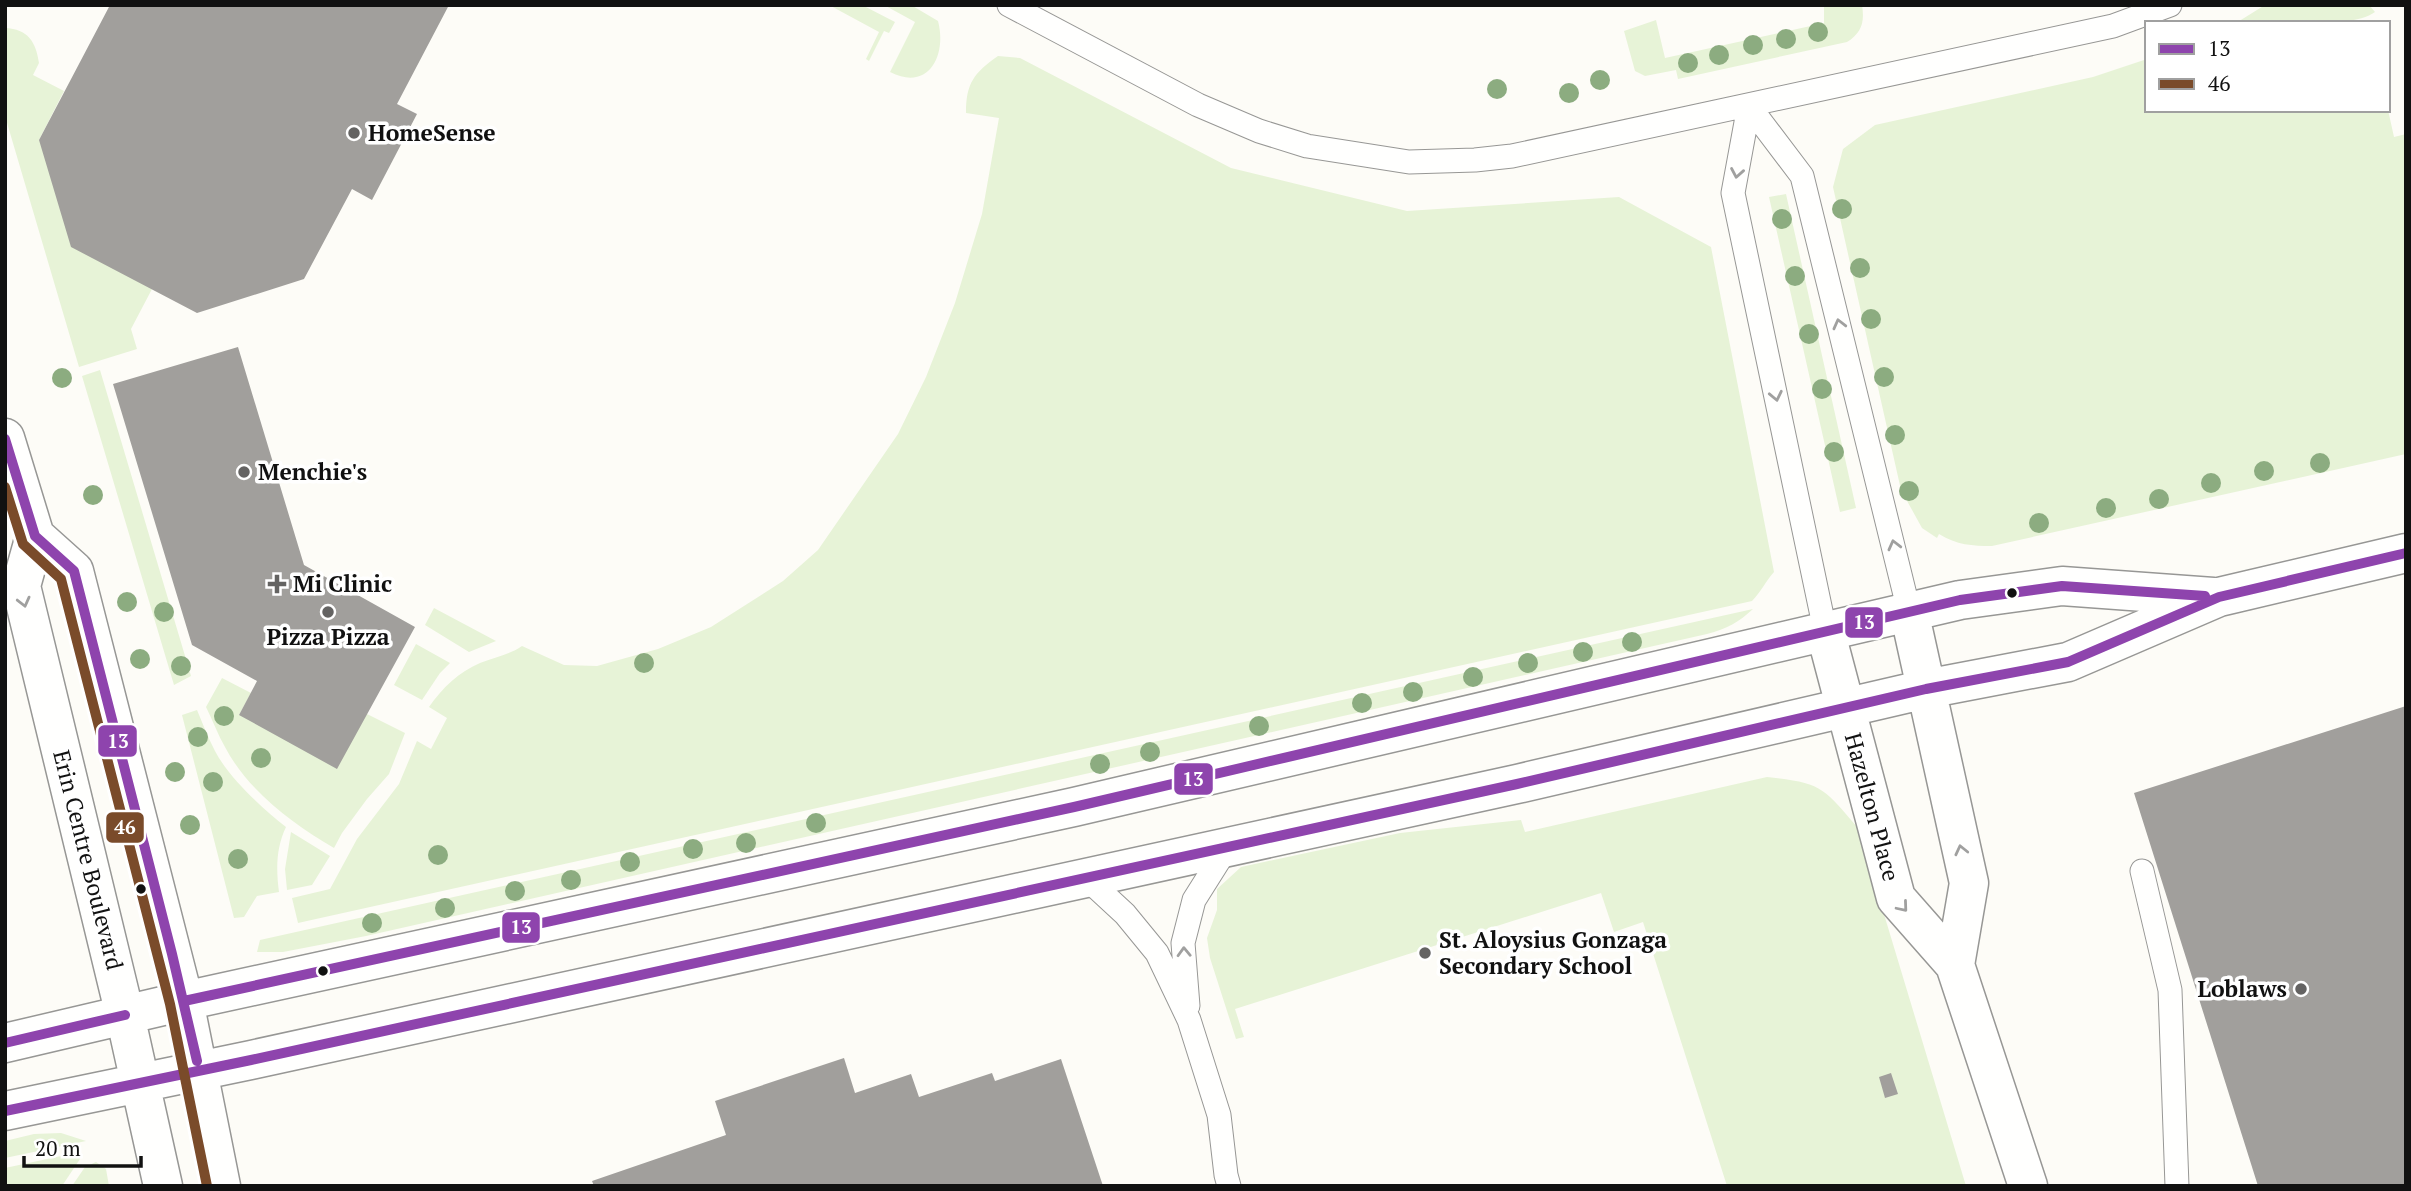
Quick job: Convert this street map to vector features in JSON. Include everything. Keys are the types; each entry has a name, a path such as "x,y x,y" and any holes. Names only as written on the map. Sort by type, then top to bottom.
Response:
{"street":[{"path":"5,438 35,536 74,571 184,1001 221,1186"},
{"name":"Erin Centre Boulevard","path":"35,536 21,586 125,1015 163,1186"},
{"path":"5,1111 1504,787 1926,690 2067,662 2219,597 2406,553"},
{"path":"5,1043 184,1001 1074,807 1960,600 2062,586 2219,597"},
{"name":"Hazelton Place","path":"1909,611 1969,883 1955,965"},
{"name":"Hazelton Place","path":"1825,630 1896,898 1955,965 2028,1186"}],"lane":[{"path":"1009,5 1198,105 1259,131 1307,146 1409,162 1512,156 1749,106 2109,16 2170,5"},
{"path":"1749,106 1802,176 1909,611"},
{"path":"1749,106 1733,192 1825,630"},
{"path":"1189,1020 1183,943 1194,900 1228,846"},
{"path":"2142,871 2170,990 2177,1186"},
{"path":"1085,877 1125,914 1157,953 1189,1020 1220,1115 1226,1175 1230,1186"}],"green space":[{"path":"829,5 862,5 895,22 889,33 884,31 869,61 866,59 879,32"},
{"path":"884,5 911,5 938,21 940,46 932,67 925,74 904,77 890,72 915,22"},
{"path":"1824,5 1862,5 1861,27 1856,35 1847,42 1678,79 1676,70 1645,76 1635,71 1624,31 1656,20 1665,58 1824,23"},
{"path":"2265,5 2369,5 2375,12 2347,21 2239,21"},
{"path":"5,28 20,31 33,43 39,63 33,75 64,91 39,140 152,289 131,329 137,349 79,367 5,116"},
{"path":"998,56 1020,58 1231,168 1407,211 1619,197 1711,247 1774,572 1752,601 298,923 292,898 330,889 357,839 399,784 417,741 431,749 447,718 429,707 458,676 480,663 522,646 564,665 597,666 658,649 711,627 783,581 818,550 898,434 926,377 955,303 982,214 999,118 966,113 968,94 977,74"},
{"path":"2145,60 2145,112 2388,112 2394,137 2406,134 2406,454 1992,546 1965,544 1939,534 1937,538 1922,528 1901,490 1833,187 1843,149 1875,125 2093,77"},
{"path":"1786,194 1856,508 1840,512 1769,197"},
{"path":"100,370 191,676 174,685 82,376"},
{"path":"434,608 496,641 469,652 425,625"},
{"path":"1753,609 1721,630 1707,634 366,936 283,952 257,952 260,940"},
{"path":"416,644 450,663 422,700 394,685"},
{"path":"222,678 251,693 239,715 367,714 405,733 389,774 367,799 334,848 273,805 235,763 206,707"},
{"path":"197,710 212,746 229,772 257,802 286,827 278,859 279,892 257,896 244,917 234,918 182,715"},
{"path":"1767,777 1800,782 1820,789 1858,828 1966,1186 1727,1186 1643,922 1614,932 1601,893 1235,1009 1244,1037 1236,1039 1210,958 1207,938 1217,910 1217,889 1241,867 1400,833 1521,820 1525,832"},
{"path":"291,832 330,856 312,885 287,890 285,869"},
{"path":"61,1133 86,1141 5,1158 5,1141 34,1134"},
{"path":"80,1152 80,1159 62,1186 5,1186 5,1168"},
{"path":"96,1162 106,1169 109,1186 72,1186 85,1167"}],"building":[{"path":"110,5 449,5 397,104 417,114 372,200 352,189 304,279 197,313 71,247 39,140"},
{"path":"238,347 304,565 415,627 337,769 239,715 257,681 192,645 113,384"},
{"name":"Loblaws","path":"2406,706 2406,1186 2258,1186 2134,793"},
{"path":"844,1058 855,1093 911,1074 919,1097 992,1073 995,1081 1061,1059 1103,1186 594,1186 592,1181 726,1135 715,1101"},
{"path":"1891,1073 1898,1094 1885,1098 1879,1077"}],"transit line":[{"name":"13","path":"5,439 35,536 74,571 197,1061"},
{"name":"46","path":"5,487 23,544 61,579 170,1004 207,1186"},
{"name":"13","path":"5,1111 251,1060 1517,784 1926,689 2068,662 2219,597 2406,553"},
{"name":"13","path":"184,1001 1074,807 1960,600 2062,586 2205,596"},
{"name":"13","path":"5,1043 125,1015"}],"place":[{"name":"HomeSense","path":"354,133"},
{"name":"Menchie's","path":"244,472"},
{"name":"Mi Clinic","path":"277,584"},
{"name":"Pizza Pizza","path":"328,612"},
{"name":"St. Aloysius Gonzaga Secondary School","path":"1425,953"},
{"name":"Loblaws","path":"2301,989"}]}
